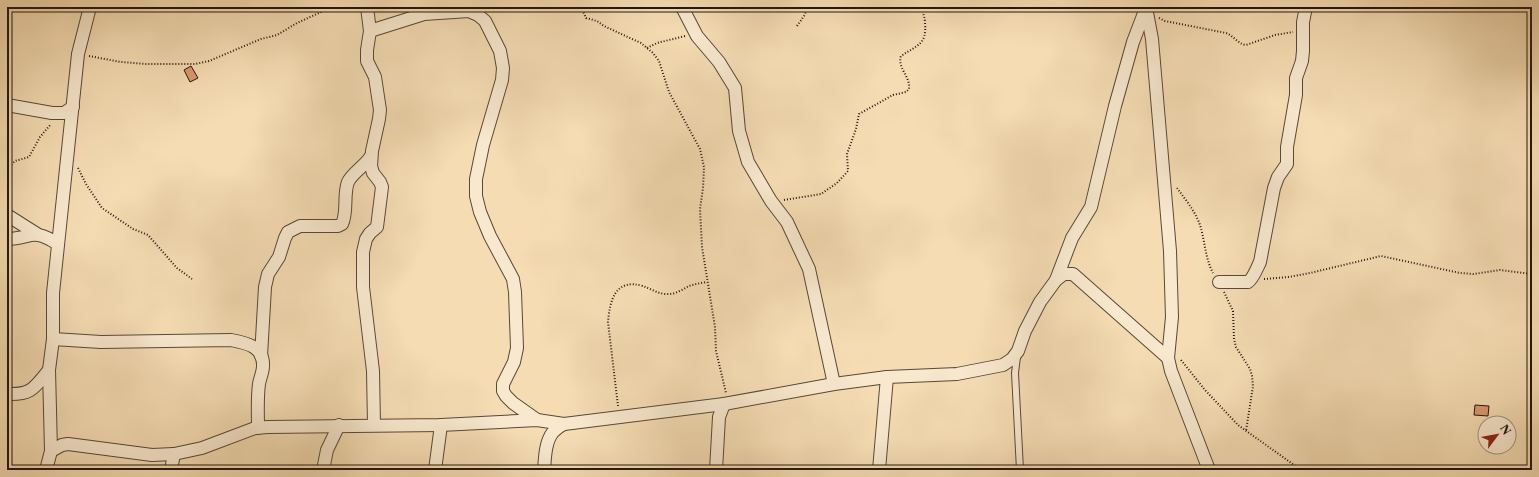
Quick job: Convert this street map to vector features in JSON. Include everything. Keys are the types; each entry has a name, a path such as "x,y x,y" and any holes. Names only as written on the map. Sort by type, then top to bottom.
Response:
{"street":[{"path":"46,470 51,451 49,370 53,339 53,293 69,110 78,54 90,7"},
{"path":"367,7 370,31 367,50 368,61 375,77 380,110 372,156 372,169 382,187 377,227 366,239 363,252 363,287 373,371 374,425"},
{"path":"682,7 697,36 719,62 734,88 737,116 748,162 771,201 787,222 809,269 834,384"},
{"path":"1218,282 1248,282 1251,280 1260,262 1278,177 1287,164 1287,147 1296,95 1296,78 1302,61 1304,33 1303,22 1306,7"},
{"path":"51,451 62,445 68,444 152,455 174,454 202,448 258,428 339,425 441,425 537,420 564,424 724,404 834,384 887,377 957,374 1003,365 1012,359 1018,351 1025,331 1040,302 1056,280 1072,238 1091,207 1115,106 1133,42 1146,8"},
{"path":"1146,8 1152,39 1170,251 1172,317 1169,352 1171,371 1209,470"},
{"path":"370,31 424,14 469,11 478,15 485,21 500,52 503,68 502,80 483,145 476,178 476,196 480,212 490,236 513,280 515,292 517,348 514,362 503,384 503,391 513,403 537,420"},
{"path":"7,105 52,113 69,110"},
{"path":"261,356 265,287 268,274 280,257 288,232 300,226 338,226 342,224 347,184 351,177 363,167 372,156"},
{"path":"7,215 37,234 46,236 58,244"},
{"path":"7,239 37,234"},
{"path":"1056,280 1064,274 1073,274 1169,352"},
{"path":"53,339 117,342 231,340 251,344 258,349 263,366 259,384 257,406 258,428"},
{"path":"7,394 28,392 35,387 49,370"},
{"path":"879,470 887,377"},
{"path":"716,470 719,418 724,404"},
{"path":"544,470 548,442 553,432 564,424"},
{"path":"323,470 327,450 339,425"},
{"path":"435,470 441,425"},
{"path":"170,470 174,454"}],"lane":[{"path":"1018,351 1015,380 1020,470"}],"path":[{"path":"78,54 121,62 145,64 195,64 209,61 262,39 277,35 297,22 332,7"},
{"path":"581,7 586,18 597,21 604,26 632,38 647,48 659,62 669,92 690,129 703,157 703,188 700,221 707,282 715,328 716,351 728,398 724,404"},
{"path":"797,26 808,7"},
{"path":"771,201 790,200 821,194 837,183 848,171 847,154 856,129 859,114 892,95 906,92 909,89 909,81 900,60 901,56 920,44 924,38 925,21 923,10 926,7"},
{"path":"1146,8 1165,21 1226,33 1242,44 1246,45 1282,33 1304,33"},
{"path":"647,48 684,36 697,36"},
{"path":"7,169 15,161 29,157 40,137 69,110"},
{"path":"77,164 86,184 102,208 133,229 148,235 177,268 192,279"},
{"path":"1174,184 1200,225 1207,257 1233,311 1234,339 1236,347 1250,369 1252,386 1246,431"},
{"path":"1251,280 1289,277 1381,256 1460,273 1474,274 1500,270 1532,274"},
{"path":"619,417 608,322 609,308 616,291 622,286 635,284 668,294 675,293 695,284 707,282"},
{"path":"1169,352 1238,425 1300,470"}],"building":[{"path":"191,66 198,78 190,82 184,70"},
{"path":"1475,405 1489,406 1488,415 1474,415"}]}
